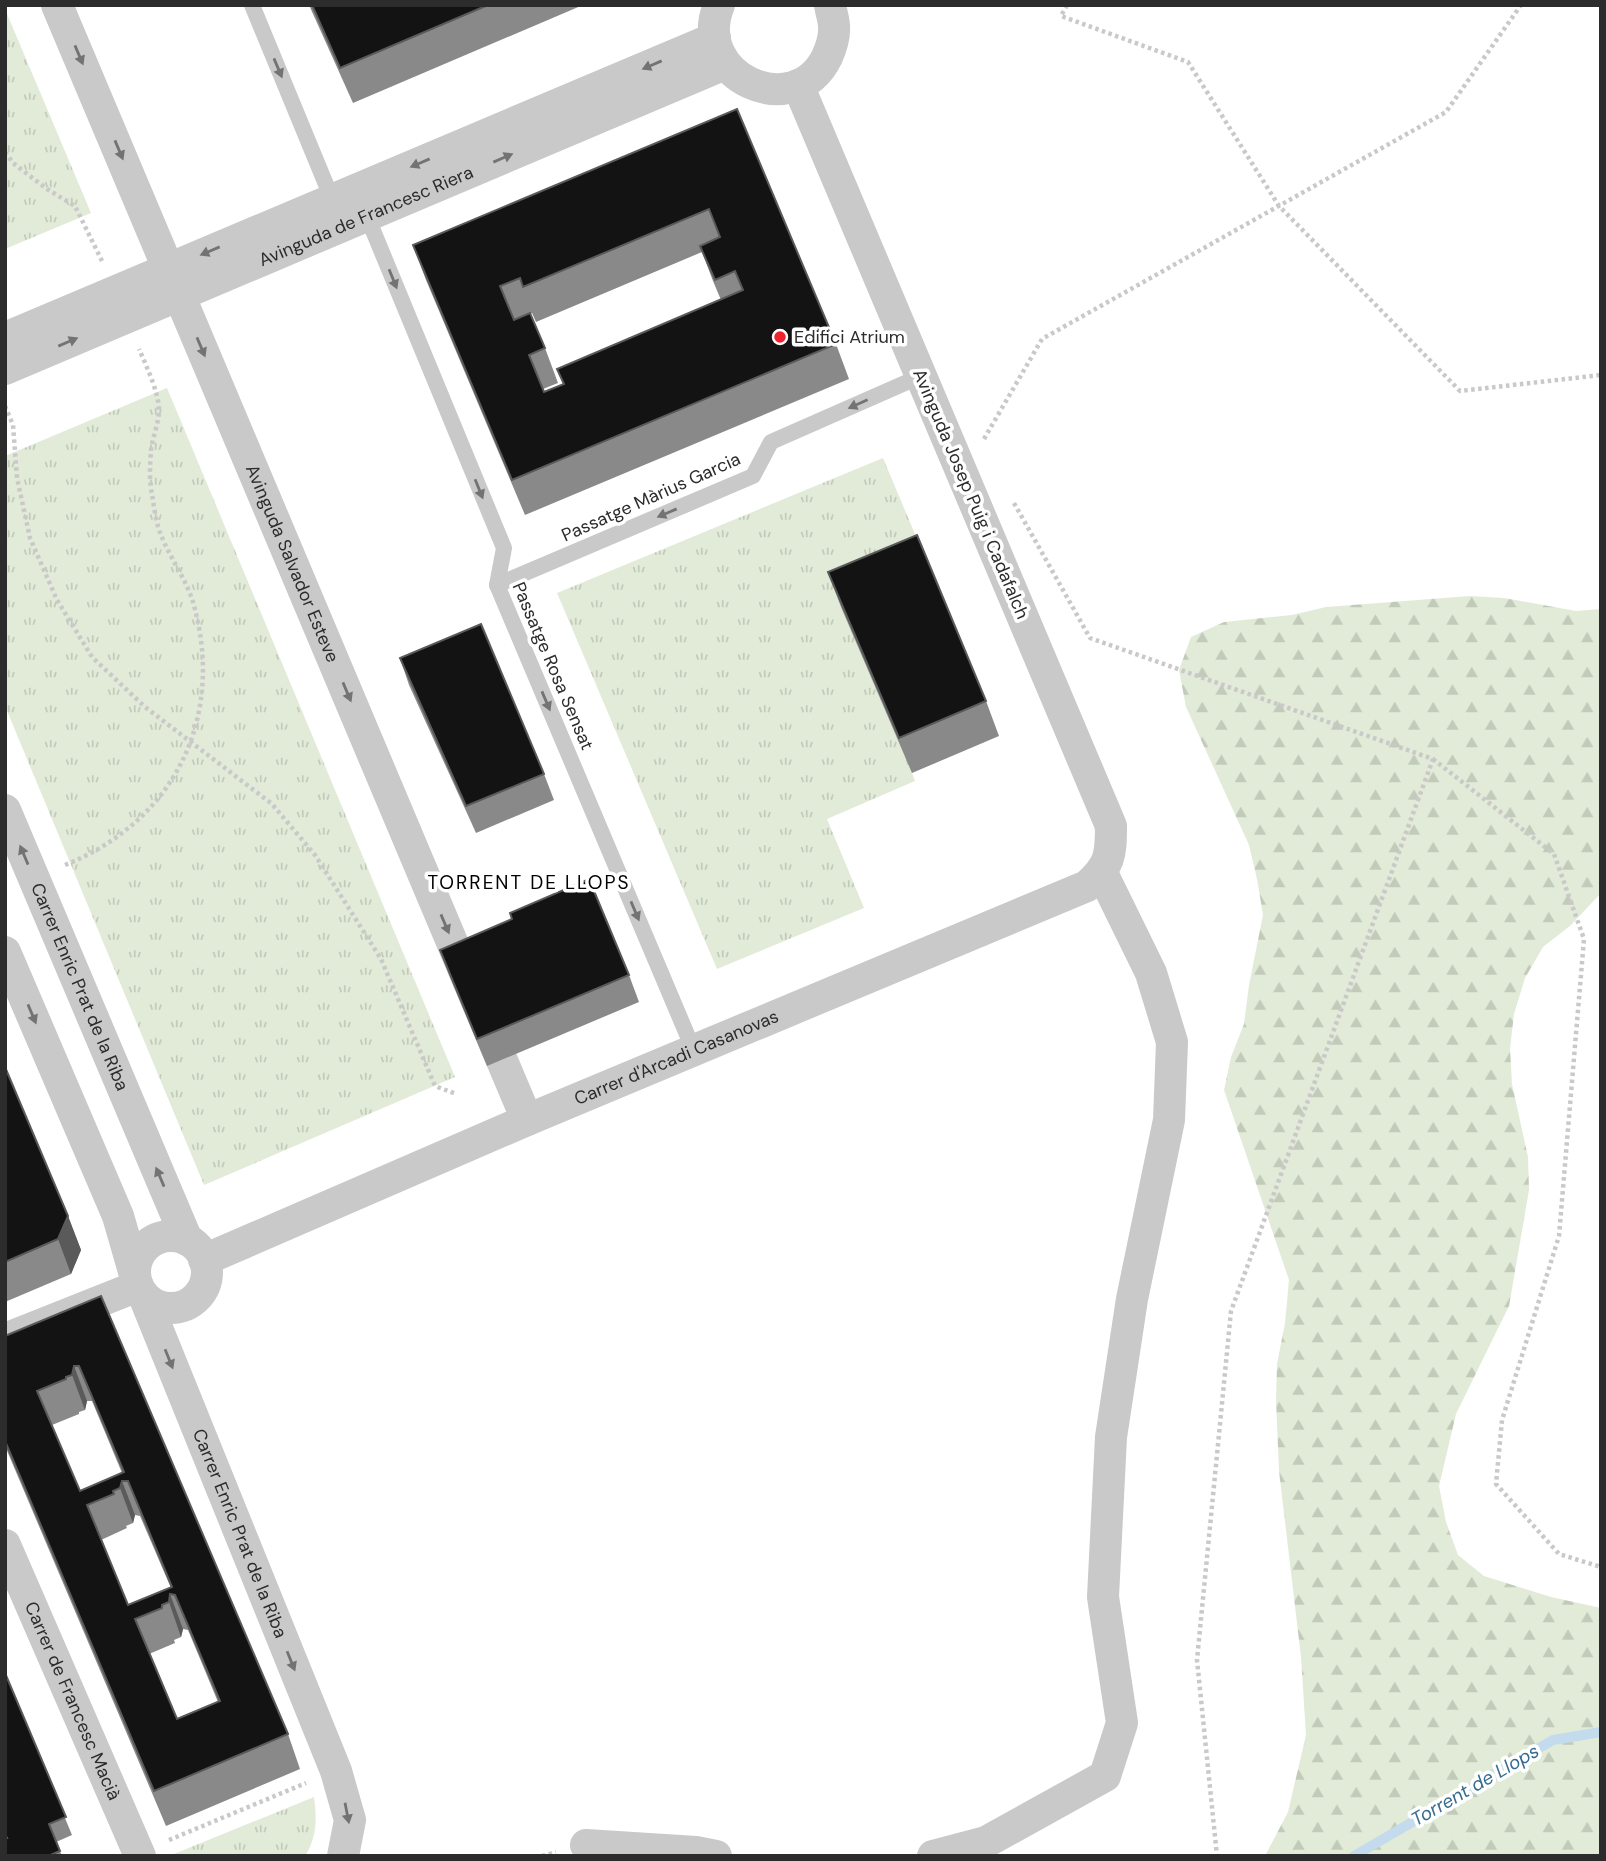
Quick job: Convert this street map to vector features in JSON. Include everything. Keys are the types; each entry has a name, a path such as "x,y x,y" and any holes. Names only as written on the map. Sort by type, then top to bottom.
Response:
{"street":[{"name":"Avinguda Salvador Esteve","path":"57,5 527,1120"},
{"path":"719,5 715,16 720,51 733,73 754,86 780,89 798,85 824,64 831,48 835,27 830,5"},
{"name":"Avinguda de Francesc Riera","path":"174,282 332,199 720,51"},
{"name":"Avinguda de Francesc Riera","path":"5,369 120,305 174,282 367,216 720,51"},
{"name":"Avinguda Josep Puig i Cadafalch","path":"798,85 1111,826 1111,852 1102,873"},
{"name":"Avinguda de Francesc Riera","path":"5,338 120,305"},
{"name":"Carrer Enric Prat de la Riba","path":"5,810 196,1250"},
{"path":"933,1856 986,1842 1105,1776 1122,1723 1103,1597 1111,1437 1132,1299 1169,1120 1171,1042 1151,973 1102,873"},
{"name":"Carrer d'Arcadi Casanovas","path":"196,1250 527,1120 694,1051 1087,886 1102,873"},
{"name":"Carrer Enric Prat de la Riba","path":"5,952 118,1216 139,1286 336,1771"},
{"path":"167,1236 196,1250 207,1275 204,1285 193,1300 174,1308 153,1303 139,1286 136,1264 140,1253 147,1244 167,1236"},
{"path":"5,1339 139,1286"},
{"name":"Carrer de Francesc Macià","path":"5,1545 140,1854"},
{"path":"336,1771 350,1820 343,1856"},
{"path":"586,1845 696,1852 716,1856"}],"lane":[{"path":"252,5 332,199"},
{"name":"Passatge Rosa Sensat","path":"367,216 504,548 497,585 694,1051"},
{"name":"Passatge Màrius Garcia","path":"497,585 753,477 771,442 921,376"}],"path":[{"path":"1067,5 1060,16 1188,62 1279,206 1460,391 1601,375"},
{"path":"981,444 1042,339 1446,112 1521,5"},
{"path":"5,152 13,163 75,206 95,245 148,370 160,409 151,451 151,490 160,533 193,601 202,648 203,694 192,741 176,776 144,816 90,855 33,877"},
{"path":"5,405 13,425 17,478 30,538 57,600 92,657 145,707 272,804 315,855 381,959 435,1086 456,1094"},
{"path":"1008,492 1090,638 1433,759 1554,854 1584,939 1559,1236 1502,1420 1496,1484 1559,1554 1601,1567"},
{"path":"1217,1856 1197,1660 1231,1311 1433,759"},
{"path":"140,1854 336,1771"}],"green space":[{"path":"5,9 91,213 5,249"},
{"path":"167,388 455,1077 204,1185 5,706 5,456"},
{"path":"883,458 930,570 912,773 915,781 827,819 864,908 717,969 557,593"},
{"path":"1470,596 1504,598 1576,611 1601,609 1601,893 1571,925 1543,947 1525,978 1514,1014 1510,1049 1512,1084 1528,1157 1529,1190 1509,1306 1456,1414 1439,1486 1446,1522 1458,1555 1484,1576 1551,1597 1601,1608 1601,1856 1265,1856 1288,1812 1306,1735 1301,1657 1279,1471 1276,1400 1277,1364 1285,1323 1289,1280 1224,1090 1231,1057 1244,1024 1263,915 1249,845 1186,707 1179,670 1191,637 1224,622 1292,615 1326,607"},
{"path":"314,1797 315,1827 305,1856 174,1854"}],"building":[{"path":"312,5 488,5 340,68"},
{"name":"Edifici Atrium","path":"737,109 836,344 512,480 413,245","holes":["709,209 720,237 700,246 715,280 735,271 743,290 557,369 564,384 544,392 529,355 545,348 530,313 514,320 500,286 520,278 523,287"]},
{"path":"917,535 986,701 899,738 828,572"},
{"path":"481,624 544,774 466,806 400,658"},
{"path":"589,879 629,975 477,1039 440,950 512,919 510,913"},
{"path":"5,1067 68,1216 58,1239 5,1262"},
{"path":"101,1296 288,1734 154,1791 5,1441 5,1336","holes":["74,1366 79,1366 124,1472 80,1491 37,1391 72,1375","122,1481 128,1481 172,1587 128,1605 87,1505 114,1494 113,1491 120,1488","170,1594 175,1595 220,1701 177,1719 135,1619 162,1608 162,1605 169,1602"]},
{"path":"5,1673 66,1817 49,1824 60,1851 48,1856 5,1856"}],"waterway":[{"name":"Torrent de Llops","path":"1354,1856 1553,1740 1601,1732"}],"place":[{"name":"Edifici Atrium","path":"780,337"}],"district":[{"name":"TORRENT DE LLOPS","path":"529,882"}]}
